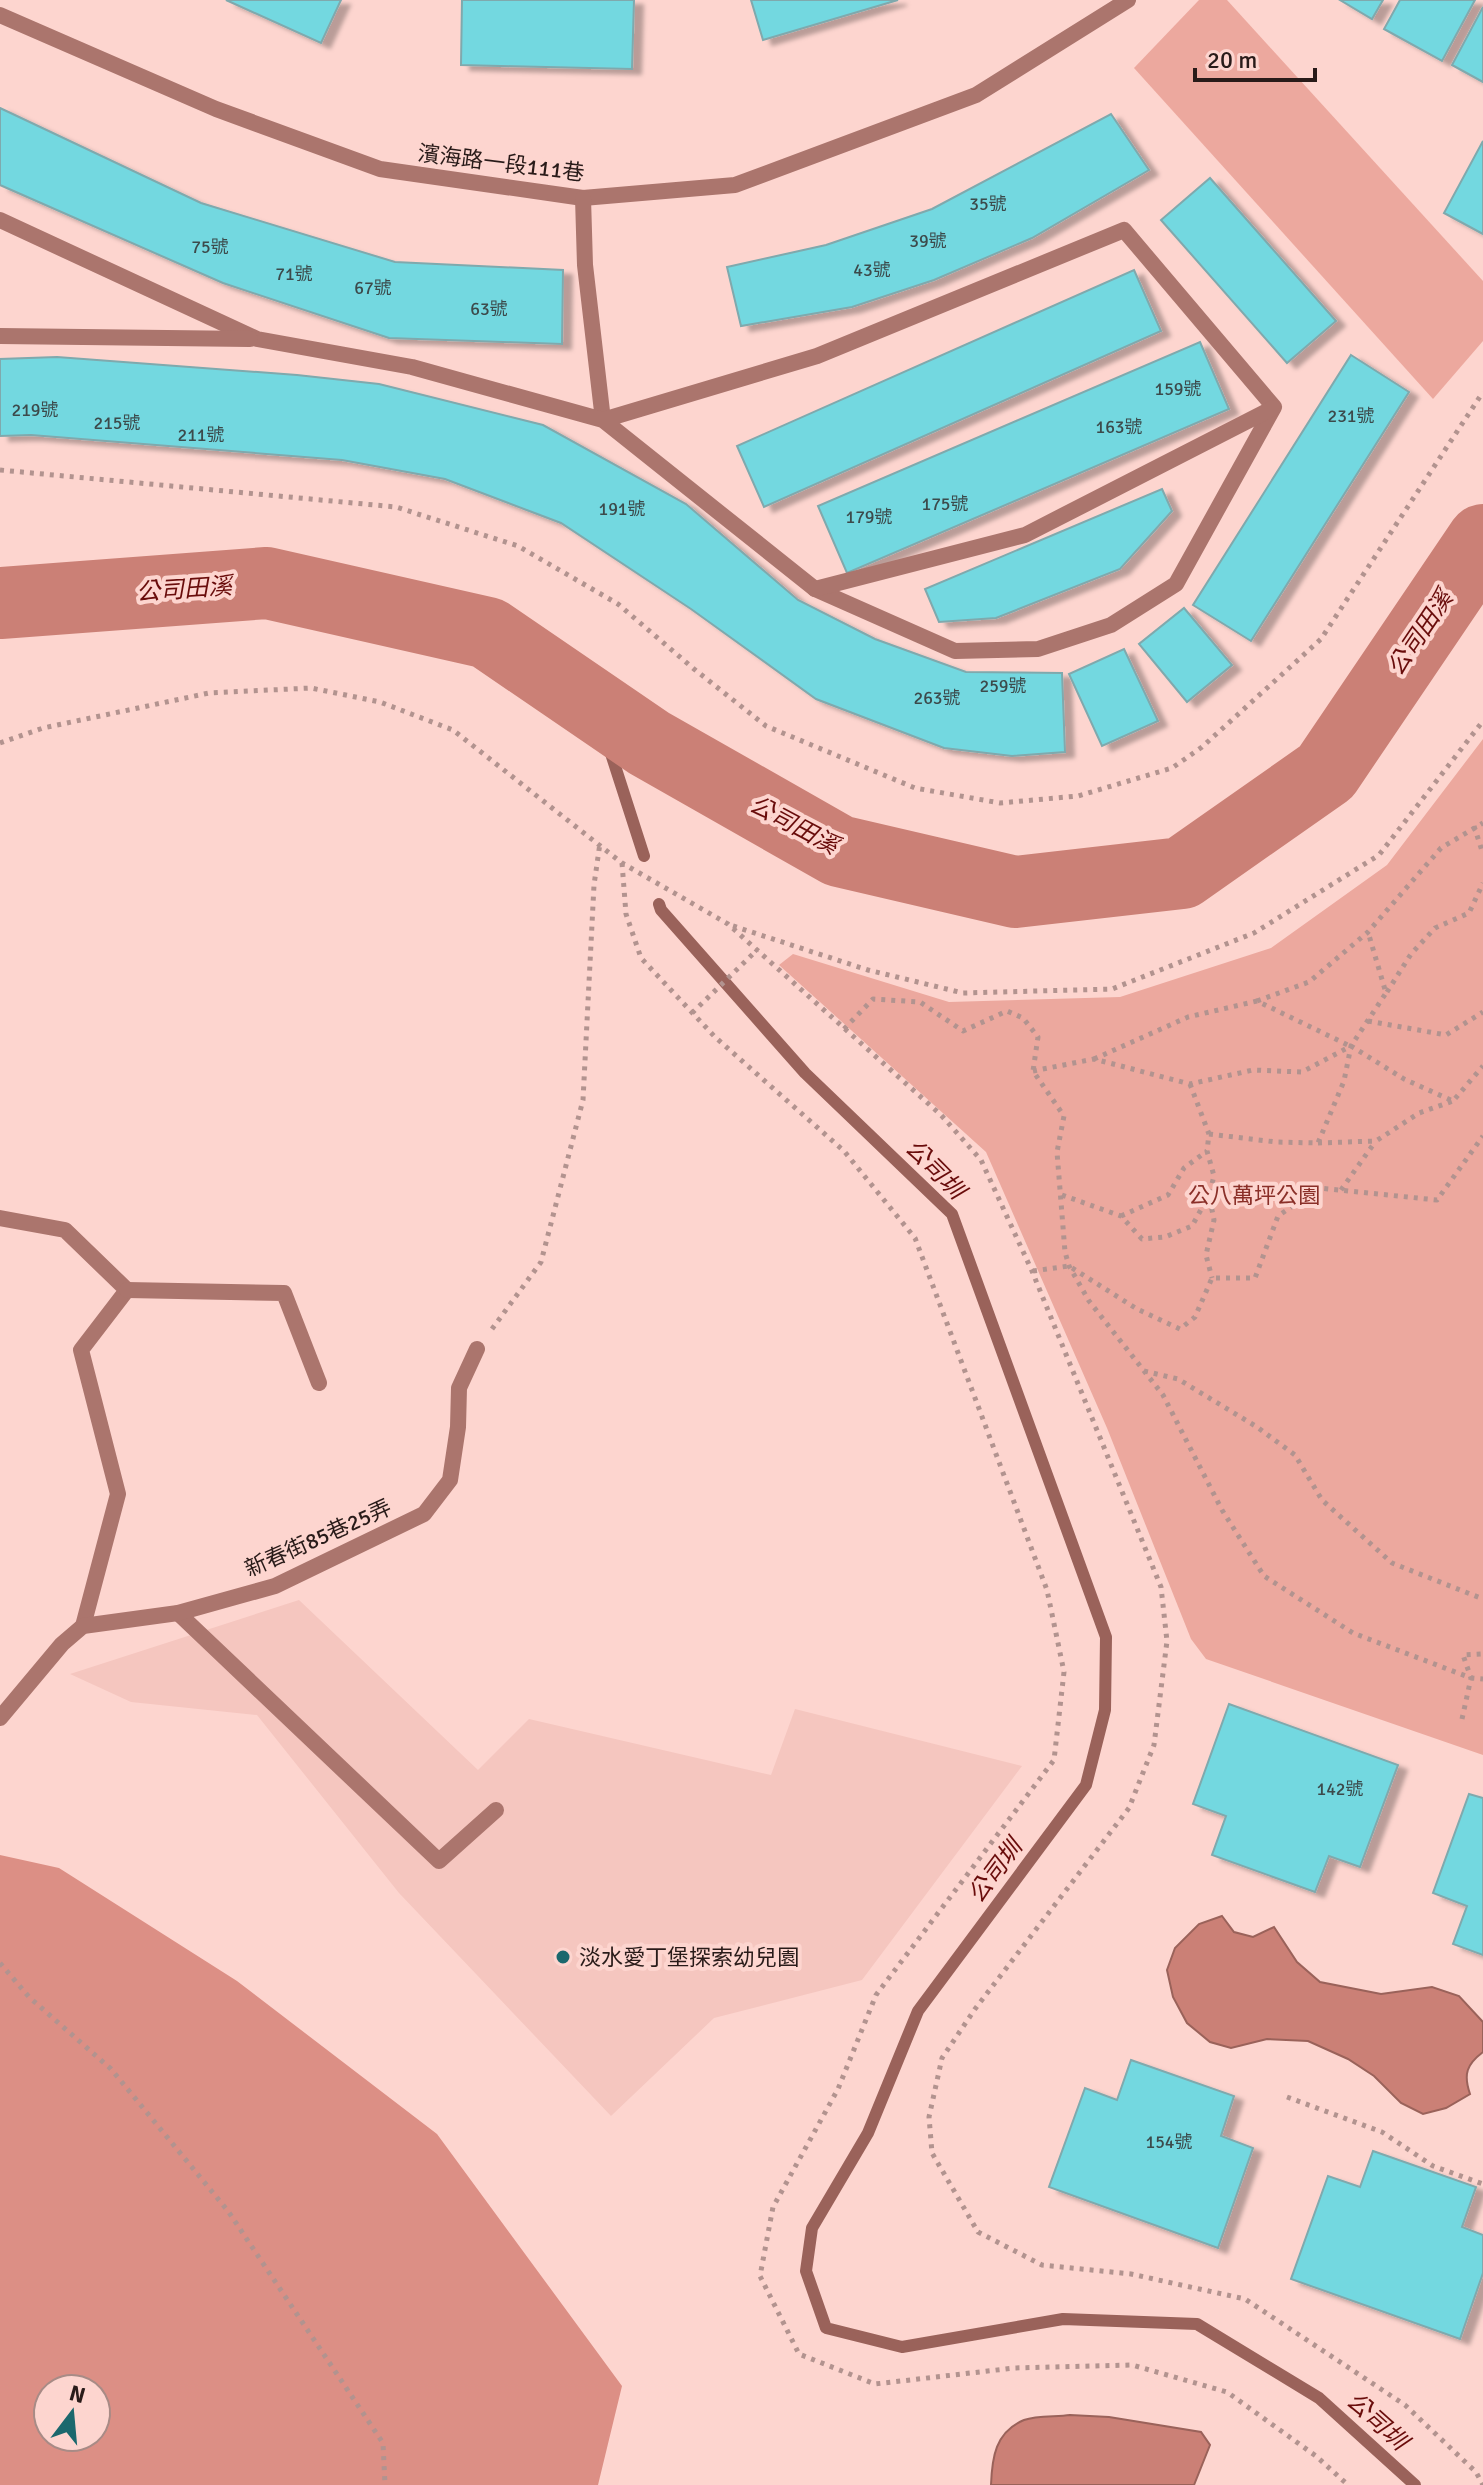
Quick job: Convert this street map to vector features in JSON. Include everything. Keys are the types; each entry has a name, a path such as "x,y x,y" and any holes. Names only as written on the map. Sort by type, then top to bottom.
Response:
{"street":[{"name":"濱海路一段111巷","path":"0,15 216,109 380,169 583,198 735,185 976,95 1128,0"},
{"path":"583,198 585,265 603,420"},
{"path":"0,220 257,339"},
{"path":"603,420 817,356 1124,230 1274,407"},
{"path":"0,336 257,339 412,367 603,420 815,589 955,651 1038,649 1111,625 1176,584 1274,407"},
{"path":"815,589 1025,535 1274,407"},
{"path":"0,1218 65,1230 127,1290 284,1293 319,1383"},
{"path":"0,1718 62,1644 83,1626 118,1494 81,1350 127,1290"},
{"name":"新春街85巷25弄","path":"83,1626 178,1613 275,1586 424,1514 450,1480 458,1427 459,1388 477,1349"},
{"path":"178,1613 439,1861 496,1810"}],"path":[{"path":"0,743 43,728 209,693 311,688 380,702 453,730 622,863 728,924 868,970 963,993 1112,989 1254,933 1379,855 1483,721"},
{"path":"1033,1071 1094,1059 1188,1017 1257,1001 1309,982 1368,932 1441,848 1483,823"},
{"path":"1474,826 1483,854"},
{"path":"477,1349 541,1262 583,1100 593,900 600,843"},
{"path":"622,863 626,914 641,958 715,1037 844,1151 915,1238 1047,1590 1064,1672 1054,1760 876,1995 838,2089 773,2207 760,2276 799,2354 875,2384 1014,2368 1132,2365 1227,2392 1316,2456 1348,2485"},
{"path":"1318,1143 1344,1081 1351,1046 1411,954 1435,928 1469,913 1483,883"},
{"path":"728,924 941,1115 981,1160 1032,1271 1161,1587 1167,1641 1154,1745 1129,1808 975,2009 942,2058 929,2117 932,2153 978,2232 1042,2265 1131,2274 1245,2299 1405,2405 1476,2472 1483,2485"},
{"path":"1368,932 1386,993"},
{"path":"692,1013 757,950"},
{"path":"844,1029 873,999 920,1002 963,1031 1007,1011 1023,1018 1038,1037 1033,1071 1064,1116 1057,1152 1065,1252 1069,1266 1089,1301 1163,1395 1222,1510 1264,1576 1353,1633 1471,1678 1483,1679"},
{"path":"1257,1001 1351,1046 1404,1079 1453,1101"},
{"path":"1368,1021 1446,1035 1483,1012"},
{"path":"1094,1059 1190,1084 1253,1070 1302,1072 1351,1046"},
{"path":"1341,1190 1376,1141 1419,1113 1453,1101 1483,1066"},
{"path":"1062,1195 1121,1216 1142,1239 1165,1237 1192,1226 1209,1195 1214,1176 1207,1151 1209,1134 1190,1084"},
{"path":"1209,1134 1276,1142 1376,1141"},
{"path":"1212,1278 1255,1278 1278,1216 1319,1188 1437,1200 1483,1136"},
{"path":"1121,1216 1168,1195 1184,1168 1207,1151"},
{"path":"1032,1271 1069,1266 1137,1309 1180,1329 1195,1317 1212,1278 1206,1255 1214,1220 1209,1195"},
{"path":"1143,1371 1178,1379 1257,1427 1295,1455 1322,1500 1392,1563 1483,1599"},
{"path":"1462,1719 1471,1678 1463,1655 1483,1654"},
{"path":"0,1963 29,1997 111,2069 228,2211 383,2443 385,2485"},
{"path":"1287,2097 1382,2132 1433,2166 1483,2184"}],"shaded area":[{"path":"299,1600 478,1770 529,1719 771,1775 795,1709 1022,1766 862,1980 714,2018 611,2116 399,1893 257,1715 131,1702 70,1674"},
{"path":"0,1855 59,1868 237,1981 437,2134 622,2386 598,2485 0,2485"},
{"path":"1222,1916 1234,1932 1253,1937 1274,1927 1297,1962 1320,1982 1381,1994 1432,1987 1459,1996 1483,2022 1483,2052 1470,2065 1467,2075 1470,2094 1446,2108 1423,2114 1401,2103 1374,2076 1348,2059 1308,2041 1267,2039 1231,2048 1210,2042 1187,2023 1173,1997 1167,1970 1175,1948 1199,1924"},
{"path":"1070,2415 1109,2417 1201,2432 1210,2445 1194,2485 991,2485 994,2456 1007,2431 1029,2418"}],"green space":[{"path":"1199,0 1227,0 1483,281 1483,341 1433,399 1134,68"},
{"name":"公八萬坪公園","path":"1483,739 1483,1755 1206,1659 1191,1639 1107,1428 986,1152 779,965 793,954 949,1002 1120,997 1271,948 1387,865"}],"building":[{"path":"226,0 341,0 321,43"},
{"path":"462,0 634,0 632,69 461,65"},
{"path":"751,0 898,0 763,40"},
{"path":"1340,0 1383,0 1372,19"},
{"path":"1400,0 1475,0 1442,61 1384,29"},
{"path":"1483,7 1483,82 1452,65"},
{"path":"0,108 201,203 395,262 563,270 562,344 389,338 223,283 0,185"},
{"path":"1111,114 1149,170 1032,238 934,280 852,307 741,326 727,267 826,245 932,209"},
{"path":"1483,141 1483,234 1444,213"},
{"path":"1210,178 1336,321 1287,363 1161,220"},
{"path":"1134,270 1161,331 764,507 737,446"},
{"path":"1200,342 1229,409 847,573 818,506"},
{"path":"1351,355 1409,392 1251,641 1193,605"},
{"path":"57,357 379,384 543,425 686,504 798,600 875,639 966,672 1062,673 1065,752 1012,756 944,748 816,699 691,609 561,523 445,479 342,460 31,435 0,436 0,359"},
{"path":"1162,489 1172,511 1120,569 996,618 939,622 925,589"},
{"path":"1184,608 1232,665 1187,702 1139,644"},
{"path":"1124,649 1158,721 1102,746 1069,674"},
{"path":"1229,1704 1398,1765 1360,1867 1329,1856 1315,1892 1212,1855 1226,1816 1193,1804"},
{"path":"1469,1794 1483,1798 1483,1955 1453,1944 1467,1906 1433,1893"},
{"path":"1131,2060 1234,2096 1221,2136 1253,2148 1218,2248 1049,2187 1085,2088 1117,2100"},
{"path":"1373,2151 1476,2187 1462,2227 1483,2235 1483,2273 1460,2339 1291,2279 1328,2176 1360,2187"}],"waterway":[{"name":"公司田溪","path":"0,603 267,583 488,633 649,743 839,851 1015,892 1182,873 1326,772 1483,540"},
{"name":"公司圳","path":"596,707 644,856"},
{"name":"公司圳","path":"659,904 661,910 805,1073 952,1214 1106,1637 1105,1710 1086,1785 918,2011 868,2133 812,2228 806,2271 826,2328 902,2347 1063,2319 1197,2324 1319,2398 1415,2485"}],"place":[{"name":"淡水愛丁堡探索幼兒園","path":"563,1957"}]}
